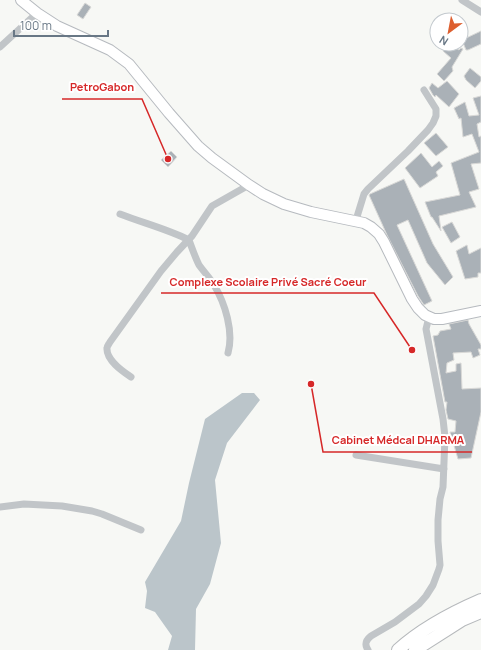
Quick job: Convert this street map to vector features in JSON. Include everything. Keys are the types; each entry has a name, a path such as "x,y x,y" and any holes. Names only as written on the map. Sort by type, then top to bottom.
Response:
{"highway":[{"path":"398,650 412,638 439,620 455,611 481,600"},
{"path":"415,650 462,620 481,612"}],"main road":[{"path":"21,0 57,26 110,50 129,64 198,146 249,185 263,194 284,204 311,212 356,220 364,222 368,225 379,234 412,299 425,315 442,319 481,311"}],"street":[{"path":"462,0 481,12"},
{"path":"0,46 37,13"},
{"path":"356,220 364,194 408,152 433,123 436,116 436,109 424,90"},
{"path":"131,377 110,359 107,348 110,342 161,271 196,231 212,206 249,185"},
{"path":"120,214 176,233 189,240 200,266 220,295 226,311 230,334 228,353"},
{"path":"368,650 366,642 368,638 395,622 419,604 433,585 439,572 438,520 443,487 445,437 426,329 429,317"},
{"path":"356,455 444,469"},
{"path":"0,507 24,504 62,506 102,514 141,530"}],"shaded area":[{"path":"242,393 254,393 260,400 227,443 215,480 221,543 210,584 196,609 195,650 168,650 172,636 155,612 145,608 147,591 145,582 181,521 205,419"}],"building":[{"path":"85,3 91,7 83,19 77,15"},
{"path":"481,31 481,44 469,50 469,37"},
{"path":"444,52 461,52 452,67 453,71 444,81 437,74 451,58"},
{"path":"470,68 481,77 481,81 475,88 466,80 464,76"},
{"path":"447,81 459,94 449,107 436,95 435,97 429,88 432,83 438,88"},
{"path":"481,96 481,122 477,124 479,137 481,136 481,163 471,164 479,189 469,192 476,207 439,216 441,231 431,217 425,202 460,195 451,163 479,152 472,134 463,137 461,118 459,119 454,108 465,102 469,116 479,115 473,98"},
{"path":"436,133 448,147 436,156 424,143"},
{"path":"171,151 177,157 168,167 161,160"},
{"path":"421,153 432,167 439,161 443,166 436,172 438,176 420,188 405,168"},
{"path":"404,179 433,244 453,277 445,285 427,263 408,220 397,225 432,301 424,305 387,235 369,195"},
{"path":"452,222 460,237 451,243 442,227"},
{"path":"467,245 469,254 481,248 481,273 478,273 478,277 465,279 456,251"},
{"path":"468,320 481,345 481,349 478,349 480,355 473,358 471,352 453,353 454,360 447,363 446,373 456,371 456,364 461,363 462,389 481,388 481,412 471,458 458,459 450,432 455,432 456,421 448,419 446,410 447,402 445,402 433,336 438,335 440,331 451,329 449,324"}],"place":[{"name":"PetroGabon","path":"168,159"},
{"name":"Complexe Scolaire Privé Sacré Coeur","path":"412,350"},
{"name":"Cabinet Médcal DHARMA","path":"311,384"}]}
